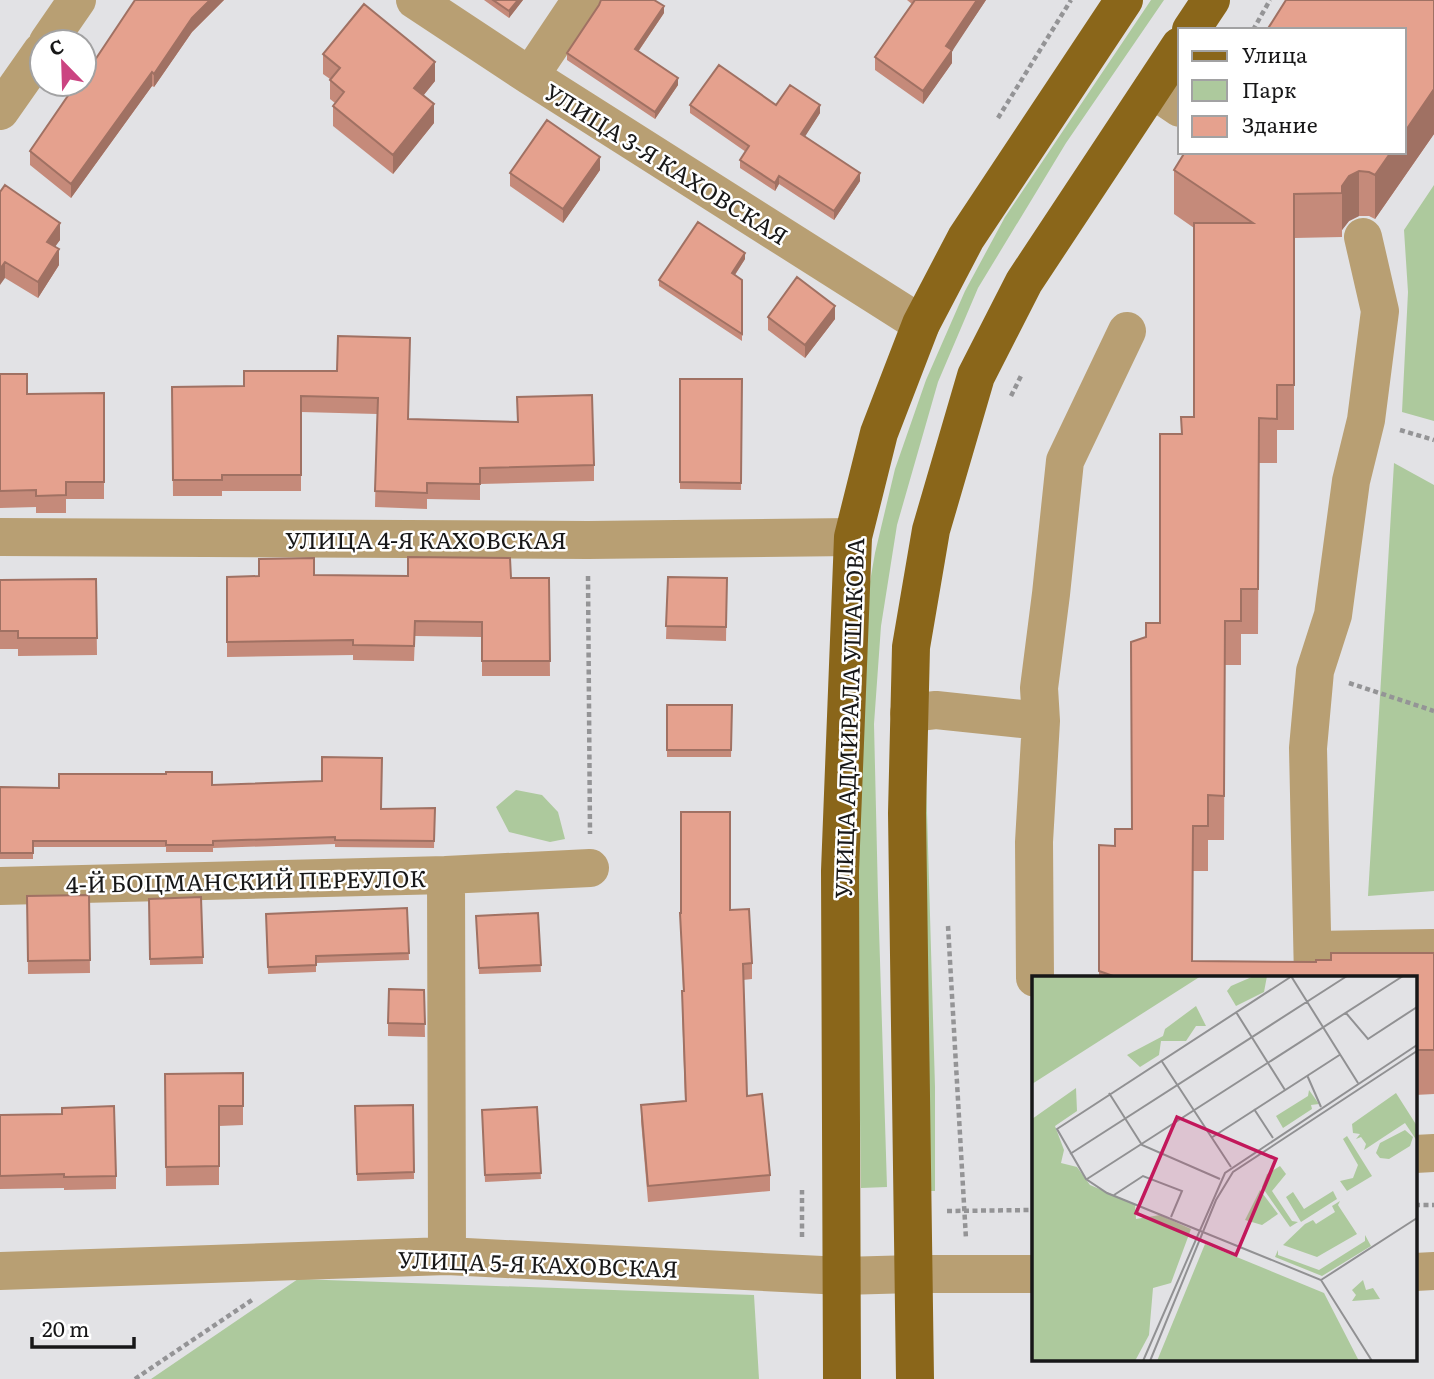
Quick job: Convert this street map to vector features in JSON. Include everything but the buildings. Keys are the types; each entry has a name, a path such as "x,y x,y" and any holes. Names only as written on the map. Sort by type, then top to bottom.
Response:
{"main road":[{"name":"УЛИЦА АДМИРАЛА УШАКОВА","path":"842,1379 840,871 853,537 879,433 921,324 966,238 1124,0"},
{"path":"1192,28 1211,0"},
{"path":"915,1379 907,827 909,713 911,647 931,530 976,376 1024,282 1166,99 1178,54"}],"street":[{"path":"58,28 77,0"},
{"name":"УЛИЦА 3-Я КАХОВСКАЯ","path":"415,0 921,324"},
{"path":"530,76 581,0"},
{"path":"0,111 28,71"},
{"path":"1363,237 1380,311 1366,420 1351,481 1333,615 1315,671 1308,748 1313,964 1434,948"},
{"path":"1035,976 1034,842 1041,720 1038,688 1052,594 1065,461 1127,331"},
{"name":"УЛИЦА 4-Я КАХОВСКАЯ","path":"0,537 588,540 853,537"},
{"path":"909,713 936,710 1041,720"},
{"path":"446,875 590,868"},
{"name":"4-Й БОЦМАНСКИЙ ПЕРЕУЛОК","path":"0,886 446,875 447,1256"},
{"path":"1416,1154 1434,1153"},
{"name":"УЛИЦА 5-Я КАХОВСКАЯ","path":"0,1271 447,1256 842,1276 1032,1275"},
{"path":"1416,1272 1434,1271"}],"path":[{"path":"1254,28 1270,0"},
{"path":"1006,407 1023,370"},
{"path":"588,540 590,868"},
{"path":"1315,671 1434,711"},
{"path":"948,919 968,1275"},
{"path":"1416,1205 1434,1205"},
{"path":"135,1379 256,1297"}],"green space":[{"path":"1151,0 1164,0 1066,143 978,288 938,382 897,525 881,626 874,724 887,1187 861,1188 857,913 867,599 895,469 926,380 965,291 1005,217"},
{"path":"1434,185 1434,421 1402,412 1408,292 1404,230"},
{"path":"1394,463 1434,485 1434,891 1368,896"},
{"path":"925,743 935,1087 935,1191 925,1191"},
{"path":"516,790 542,795 558,812 565,839 550,842 509,832 496,807"},
{"path":"298,1279 754,1295 759,1379 151,1379"}]}
